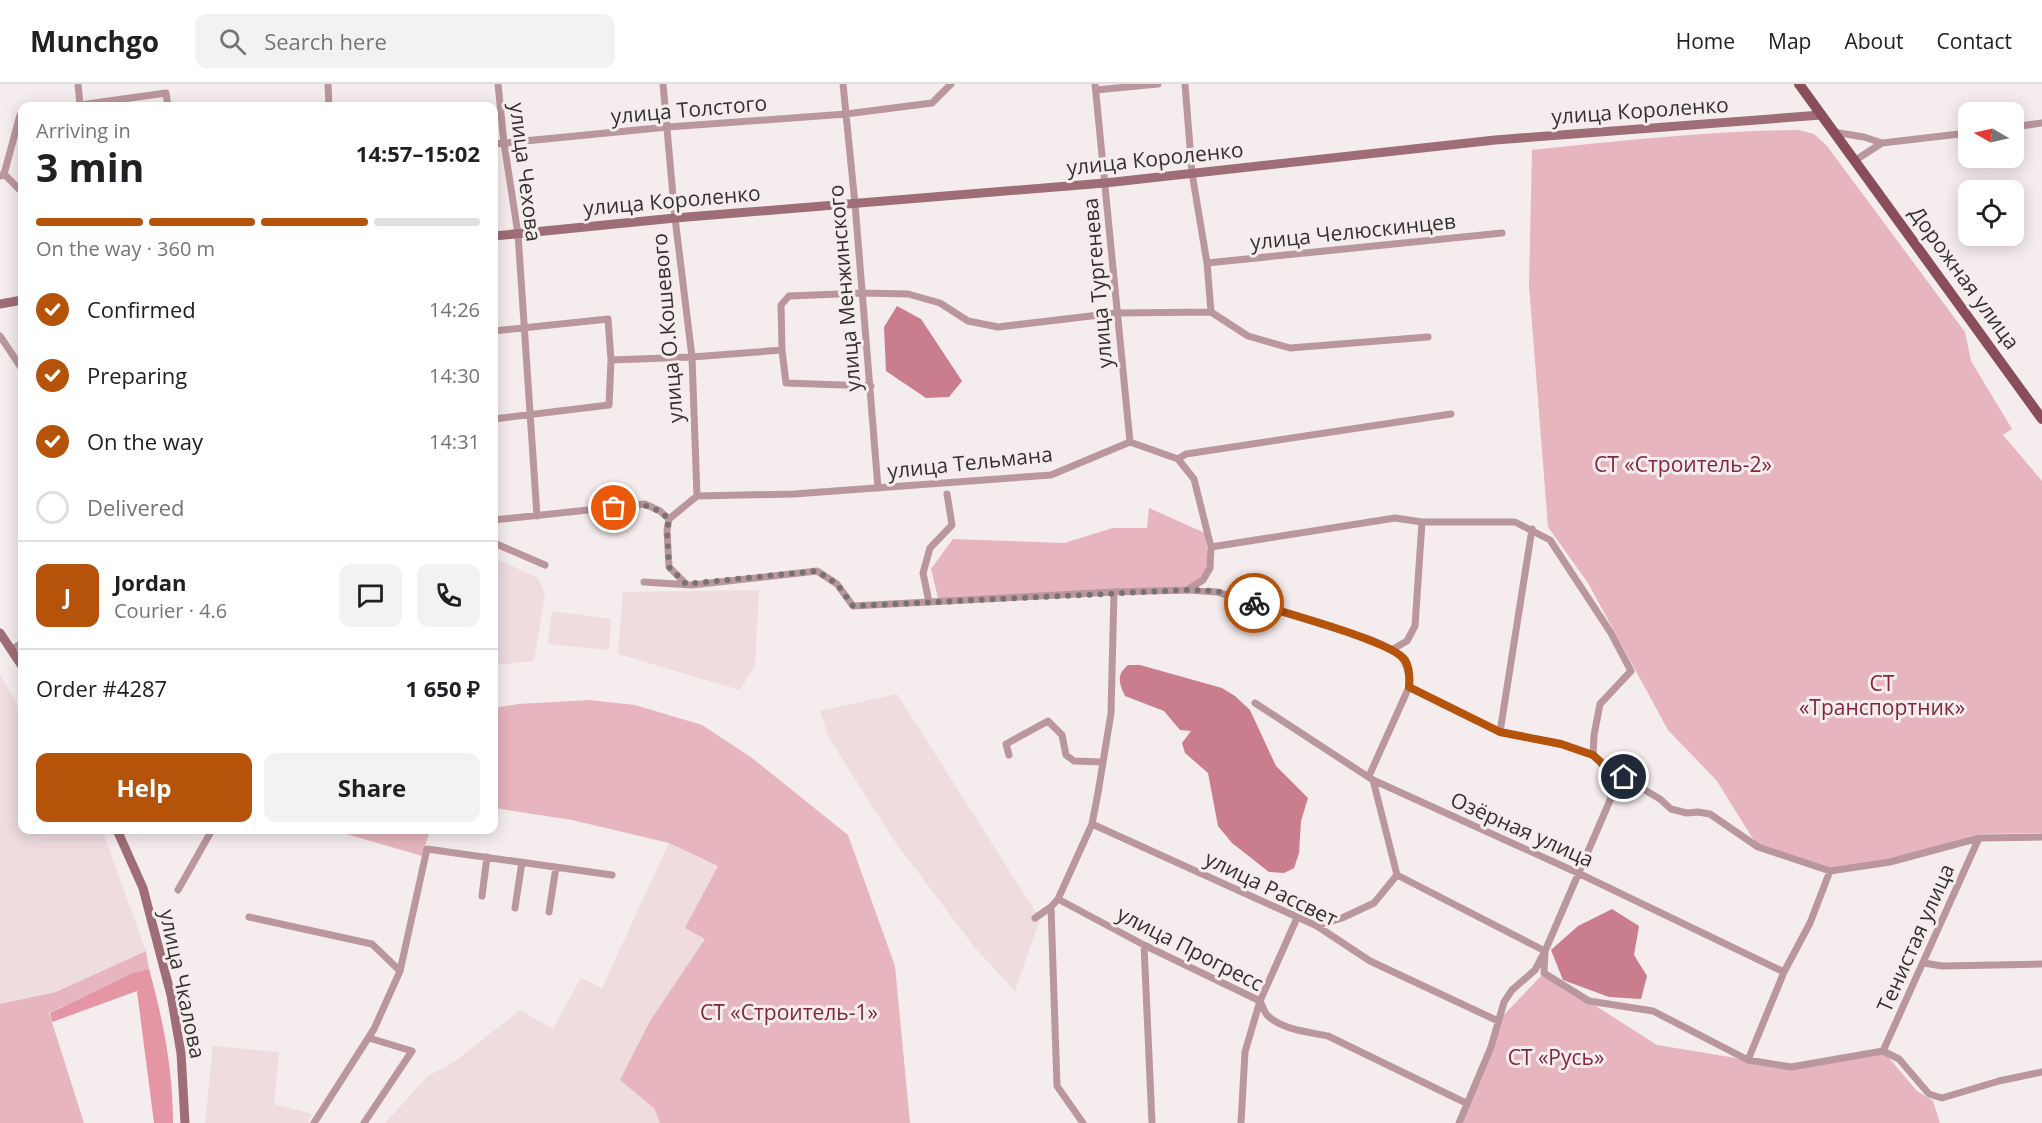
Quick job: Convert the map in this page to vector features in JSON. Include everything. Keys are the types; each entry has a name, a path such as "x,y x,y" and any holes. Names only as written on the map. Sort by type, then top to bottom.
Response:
{"main road":[{"name":"Дорожная улица","path":"1799,84 2042,418"}],"street":[{"path":"78,84 80,102"},
{"path":"328,84 329,102"},
{"name":"улица Чехова","path":"498,84 518,234 537,516"},
{"name":"улица О.Кошевого","path":"663,84 675,218 692,357 697,496"},
{"name":"улица Менжинского","path":"843,84 863,293 878,488"},
{"name":"улица Толстого","path":"498,143 668,127 846,114 932,103 951,84"},
{"path":"1095,87 1158,84"},
{"path":"1185,84 1192,173 1207,263 1211,312"},
{"name":"улица Тургенева","path":"1095,87 1130,442"},
{"path":"102,102 166,93 167,102"},
{"name":"улица Короленко","path":"498,236 675,218 1106,183 1495,140 1821,115"},
{"path":"18,122 2,175 18,189"},
{"path":"2024,125 2042,123"},
{"path":"1833,132 1864,137 1882,143 1958,134"},
{"path":"1854,161 1882,143"},
{"name":"улица Челюскинцев","path":"1207,263 1502,233"},
{"path":"871,386 786,383 782,350 781,305 789,296 908,294 940,303 968,321 998,327 1116,313 1211,312 1248,336 1290,348 1428,337"},
{"path":"0,304 18,301"},
{"path":"498,330 608,319 611,360 609,405 498,418"},
{"path":"0,336 18,363"},
{"path":"611,360 782,350"},
{"path":"1178,459 1186,454 1451,414"},
{"path":"1130,442 1178,459 1194,480 1211,547 1210,568 1203,580 1187,590"},
{"name":"улица Тельмана","path":"697,496 794,494 1051,475 1130,442"},
{"path":"929,602 923,573 930,548 952,525 947,494"},
{"path":"686,584 669,567 667,530 669,519 697,496"},
{"path":"498,520 645,504 660,511 669,519"},
{"path":"1211,547 1395,518 1422,522 1515,522 1532,529 1550,540 1611,633 1630,671 1600,704 1593,755"},
{"path":"1393,649 1407,641 1415,626 1422,522"},
{"path":"1500,732 1532,529"},
{"path":"498,545 545,565"},
{"path":"644,582 686,584 817,571 837,584 853,606 1114,592 1217,591 1369,639 1393,649 1404,660 1410,673 1409,687 1371,778 1397,875 1545,951"},
{"path":"1035,918 1058,899 1092,824 1111,713 1114,592"},
{"path":"0,633 18,660"},
{"path":"11,650 18,646"},
{"path":"1409,687 1500,732 1561,744 1593,755 1606,767 1660,799 1671,809 1687,813 1710,814 1758,847 1830,871 1890,862 1979,838 2042,837"},
{"name":"Озёрная улица","path":"1255,703 1371,778 1578,873 1784,972"},
{"path":"1009,755 1006,744 1048,721 1062,735 1066,755 1074,761 1103,762"},
{"path":"1459,1123 1491,1047 1504,1002 1512,990 1535,970 1545,951 1611,798 1606,767"},
{"name":"улица Рассвет","path":"1092,824 1317,926 1370,961 1498,1021"},
{"name":"улица Чкалова","path":"119,834 143,888 171,995 181,1053 185,1123"},
{"path":"178,890 210,834"},
{"name":"Тенистая улица","path":"1883,1051 1979,838"},
{"path":"315,1123 369,1038 400,971 427,849 612,875"},
{"path":"482,896 487,857"},
{"path":"514,908 522,862"},
{"path":"549,912 556,867"},
{"path":"1748,1060 1784,972 1810,923 1830,871"},
{"path":"1317,926 1342,918 1374,903 1397,875"},
{"name":"улица Прогресс","path":"1058,899 1144,945 1260,1001 1267,1014 1283,1025 1328,1036 1466,1103"},
{"path":"1052,906 1057,1086 1083,1123"},
{"path":"249,917 372,944 400,971"},
{"path":"1241,1123 1245,1052 1260,1001 1297,918"},
{"path":"1144,945 1152,1123"},
{"path":"1545,951 1544,973 1589,1001 1653,1011 1748,1060 1791,1066 1883,1051 1899,1059 1929,1094 1942,1098 1999,1081 2042,1072"},
{"path":"1924,963 1942,966 2042,964"},
{"path":"364,1123 412,1052 369,1038"}],"shaded area":[{"path":"897,306 921,319 962,381 949,397 926,398 886,371 884,327"},
{"path":"498,560 538,578 545,594 534,661 498,665"},
{"path":"759,590 755,665 740,690 618,654 623,592"},
{"path":"552,611 611,619 609,650 548,644"},
{"path":"1128,665 1140,665 1222,688 1250,710 1276,766 1308,798 1301,821 1299,853 1294,868 1284,873 1269,872 1232,843 1218,826 1208,773 1185,753 1182,743 1191,731 1180,730 1164,711 1125,696 1120,676"},
{"path":"0,675 18,705 18,834 103,834 146,951 56,992 0,1004"},
{"path":"897,694 1040,919 1015,991 975,948 893,839 829,738 820,711"},
{"path":"669,843 718,866 686,928 705,939 650,1021 654,1108 660,1123 385,1123 428,1076 454,1062 520,1010 553,1029 581,978 602,988"},
{"path":"1612,909 1639,926 1634,955 1647,976 1641,999 1609,997 1563,980 1551,950 1578,926"},
{"path":"149,969 166,1045 173,1123 154,1123 137,991 52,1022 50,1013 132,973"},
{"path":"213,1046 279,1052 274,1104 312,1114 307,1123 205,1123"}],"green space":[{"path":"1799,130 1814,134 1827,146 1965,332 1971,361 2012,429 2003,435 2042,481 2042,833 1978,834 1890,862 1830,871 1758,847 1717,781 1668,730 1588,583 1548,527 1529,285 1532,150 1698,134"},
{"path":"1149,508 1205,533 1208,557 1206,572 1187,590 939,602 931,569 953,539 1064,543 1113,528 1147,528"},
{"name":"СТ «Строитель-1»","path":"589,700 635,705 702,725 752,758 848,835 895,966 910,1123 660,1123 654,1108 620,1080 650,1021 705,939 685,928 718,866 669,843 572,820 498,809 498,707"},
{"path":"347,834 429,834 422,856"},
{"path":"146,951 149,969 132,973 49,1013 84,1123 0,1123 0,1004 56,992"},
{"name":"СТ «Русь»","path":"1544,973 1657,1045 1791,1067 1883,1051 1917,1091 1933,1101 1940,1123 1459,1123 1498,1021"}],"way so far":[{"path":"614,508 645,504 660,511 669,519 667,530 669,567 686,584 692,585 817,571 837,584 853,606 1187,590 1217,591 1254,603"}],"route":[{"path":"1254,603 1369,639 1393,649 1404,660 1410,673 1409,687 1500,732 1561,744 1593,755 1606,767 1624,777"}],"park label":[{"name":"СТ «Строитель-2»","path":"1683,465"},
{"name":"СТ «Транспортник»","path":"1882,696"}]}
